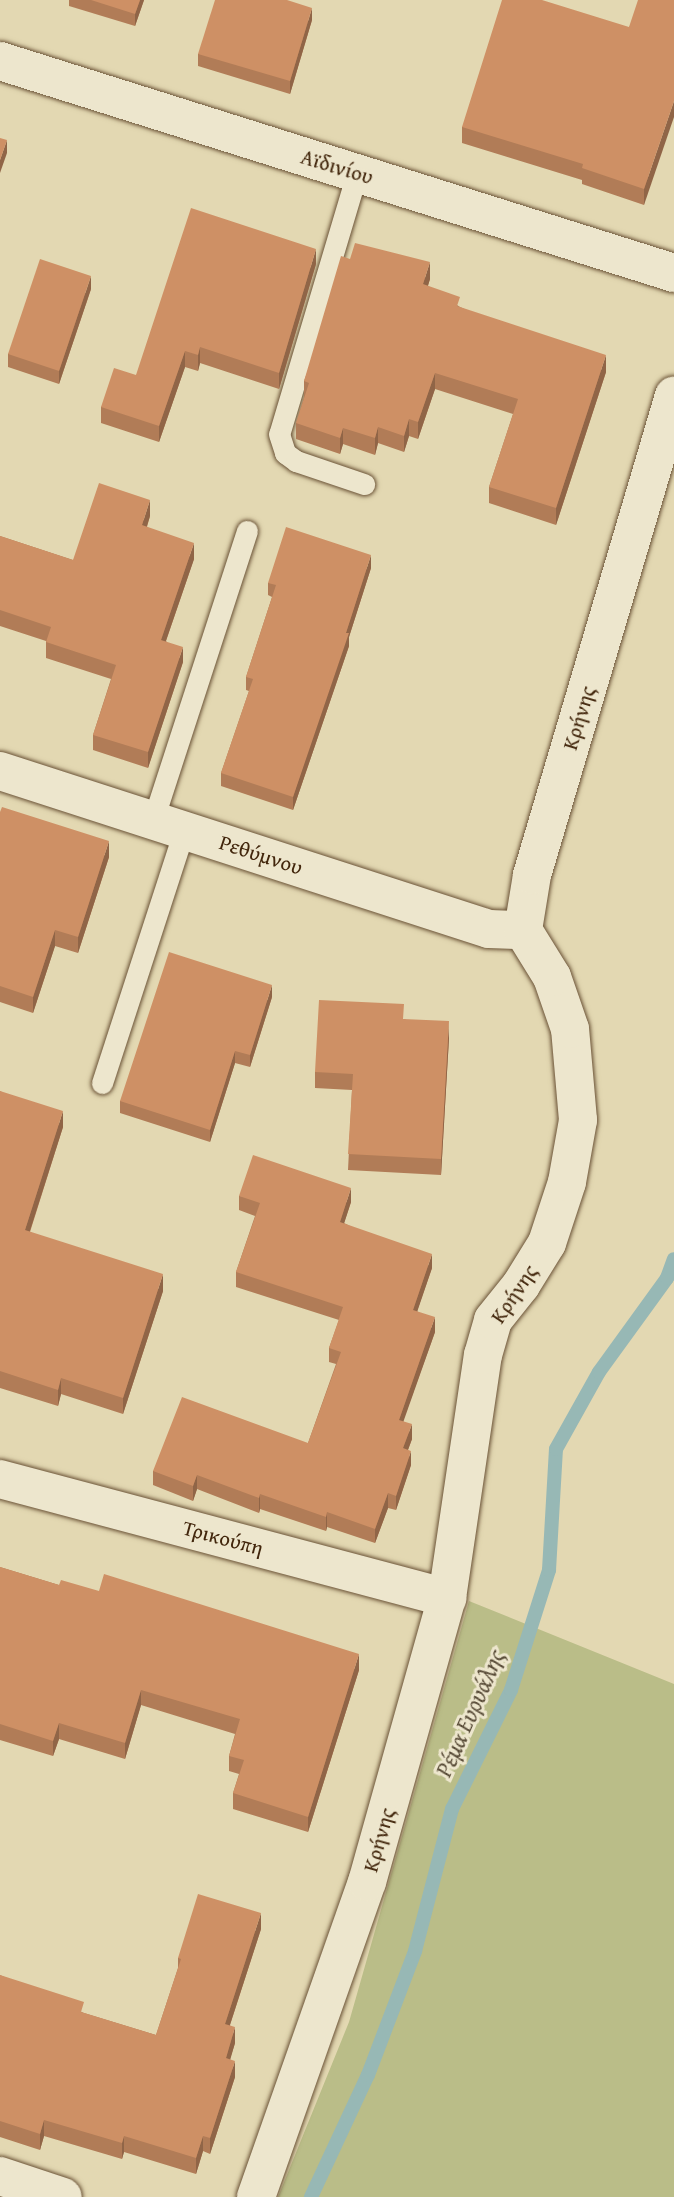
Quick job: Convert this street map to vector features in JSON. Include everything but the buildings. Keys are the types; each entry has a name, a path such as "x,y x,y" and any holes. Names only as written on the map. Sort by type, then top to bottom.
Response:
{"street":[{"name":"Αϊδινίου","path":"0,61 674,273"},
{"name":"Κρήνης","path":"256,2197 367,1882 447,1598 483,1355 493,1320 521,1285 547,1243 567,1182 578,1120 570,1029 552,977 523,930 532,875 674,396"},
{"name":"Ρεθύμνου","path":"0,771 489,929 523,930"},
{"name":"Τρικούπη","path":"0,1479 447,1598"},
{"path":"0,2176 63,2197"}],"lane":[{"path":"357,173 279,433 285,453 296,461 363,484"},
{"path":"102,1083 247,531"}],"green space":[{"path":"469,1601 674,1684 674,2197 278,2197 349,2022"}],"waterway":[{"name":"Ρέμα Ευρυάλης","path":"311,2197 368,2075 415,1951 452,1809 511,1690 549,1570 556,1449 599,1372 667,1278 674,1259"}]}
